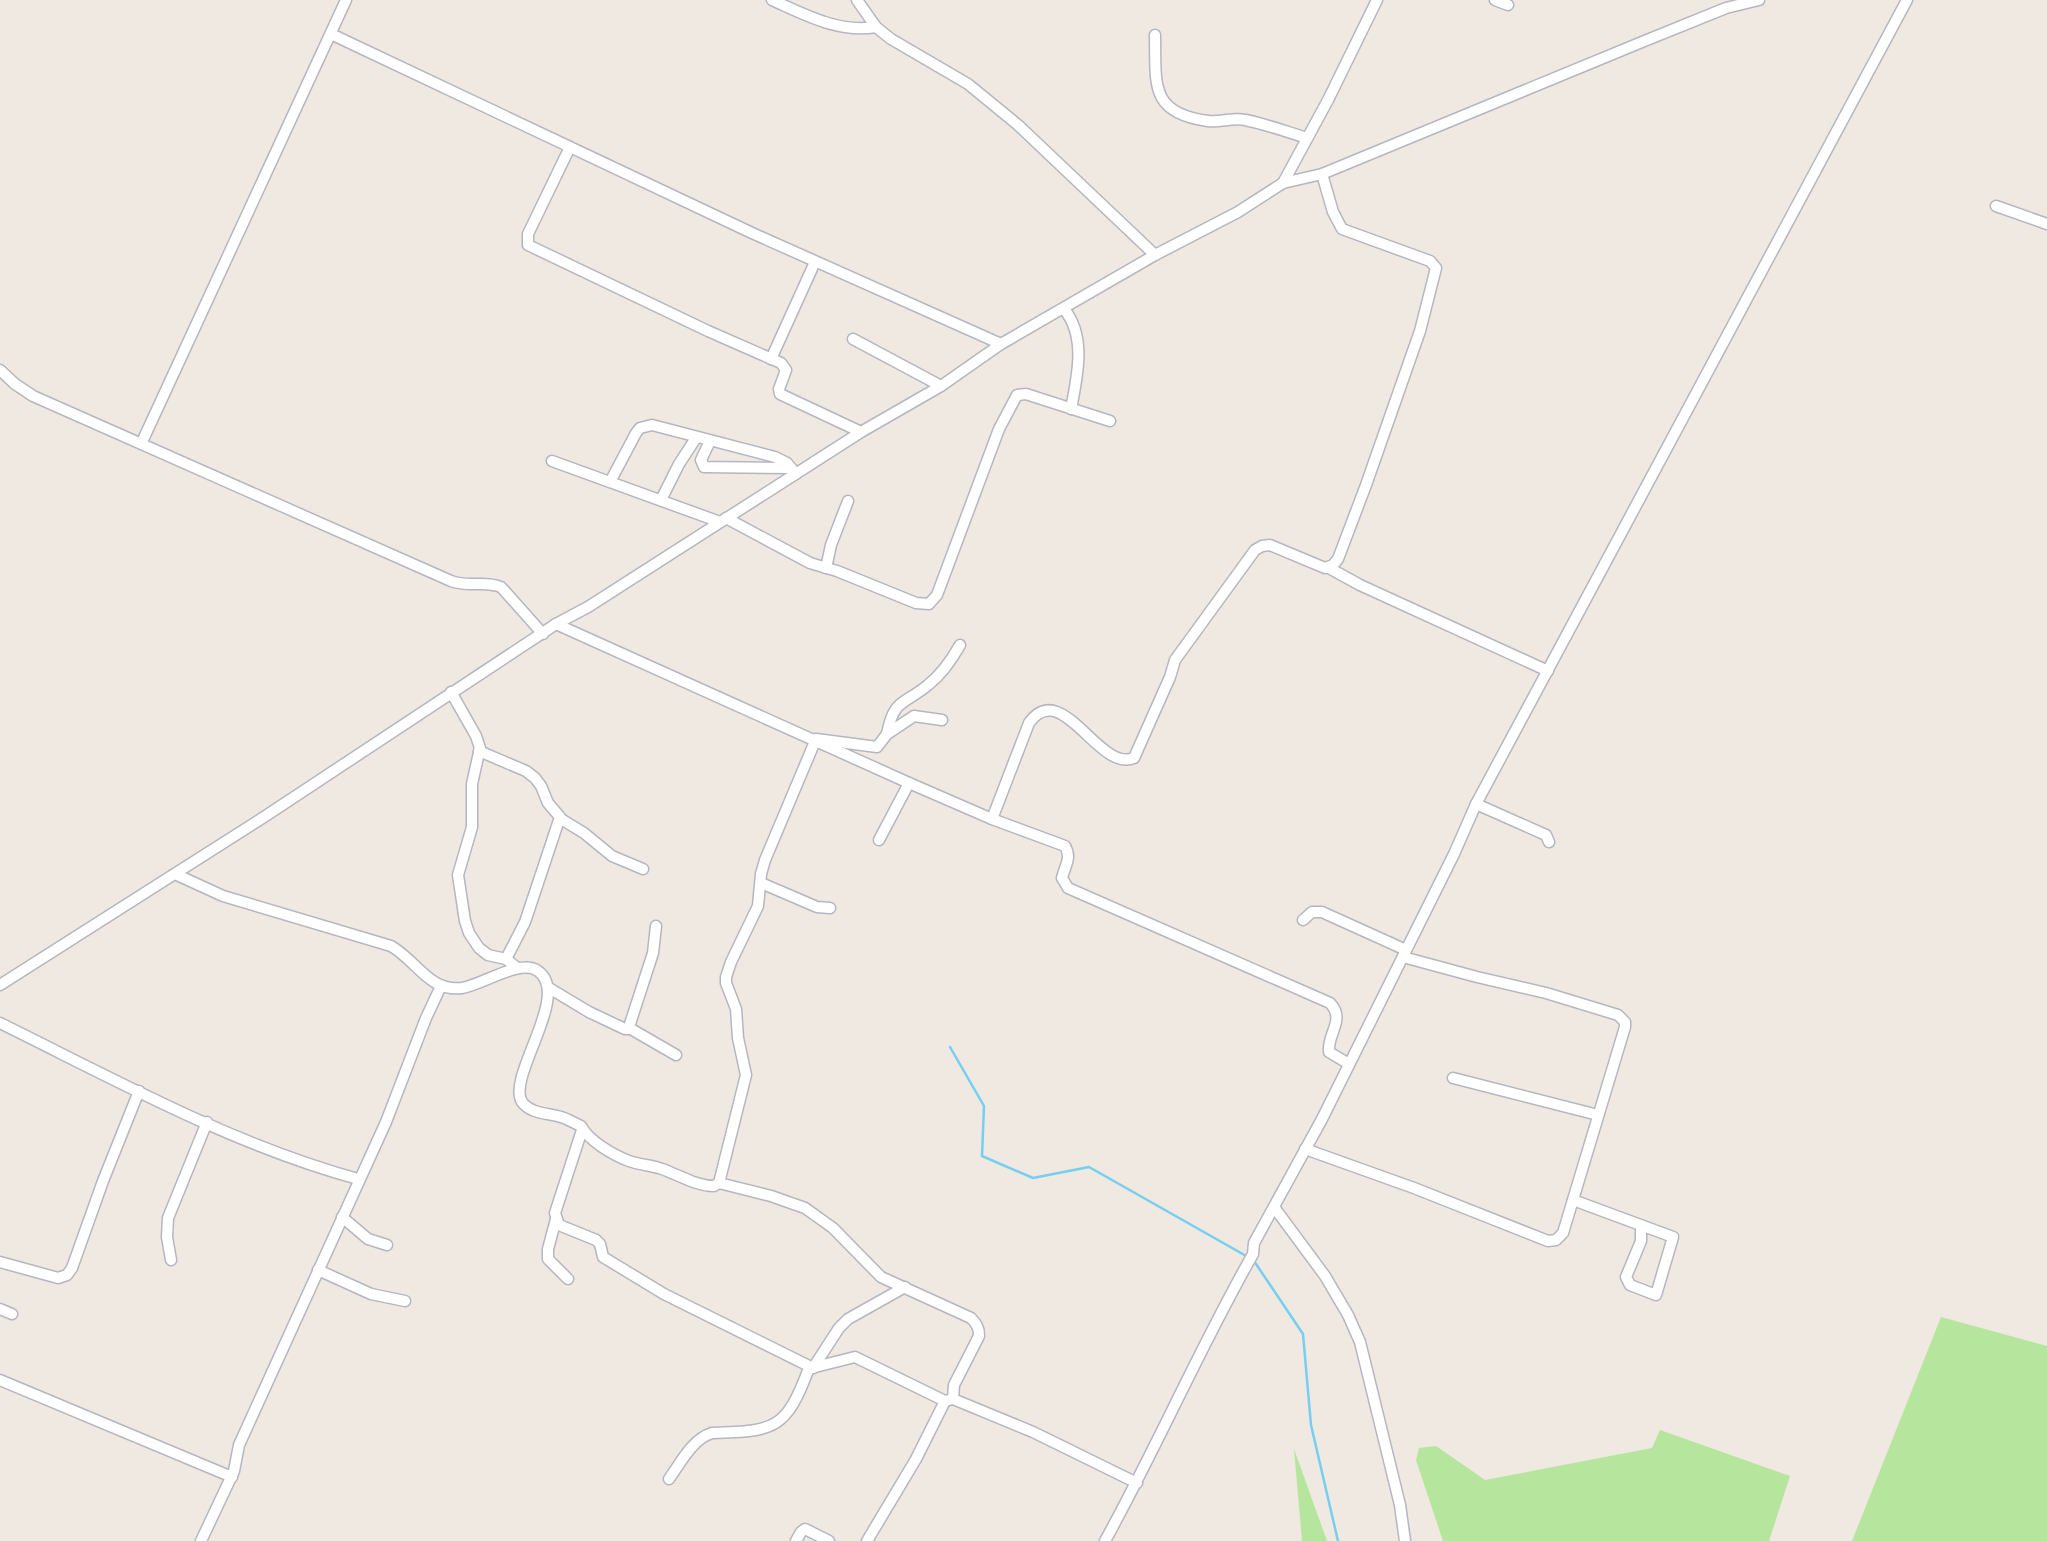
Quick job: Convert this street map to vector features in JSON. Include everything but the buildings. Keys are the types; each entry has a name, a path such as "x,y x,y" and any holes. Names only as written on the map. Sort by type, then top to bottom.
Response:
{"street":[{"path":"142,442 345,0"},
{"path":"772,0 834,26 853,29 876,27"},
{"path":"857,0 876,27 891,39 993,103 1155,255"},
{"path":"1283,183 1334,90 1377,0"},
{"path":"1495,0 1508,5"},
{"path":"1718,0 1726,8"},
{"path":"0,985 175,874 556,624 588,607 723,520 794,471 941,386 1001,344 1155,255 1238,212 1283,183 1322,174 1726,8 1759,0"},
{"path":"1105,1541 1253,1254 1254,1243 1349,1064 1454,854 1476,804 1907,0"},
{"path":"331,34 815,262 1001,344"},
{"path":"1155,35 1156,85 1164,103 1172,111 1211,122 1228,118 1245,120 1307,138"},
{"path":"570,147 528,234 528,245 785,366 780,394 861,432"},
{"path":"1322,174 1333,212 1342,229 1430,261 1436,268 1420,331 1370,474 1338,559 1329,568"},
{"path":"1996,206 2047,224"},
{"path":"771,359 815,262"},
{"path":"1064,309 1075,328 1079,352 1071,409"},
{"path":"853,339 941,386"},
{"path":"0,370 33,396 451,581 462,585 493,584 501,587 543,634"},
{"path":"552,461 723,520 810,563 916,603 929,604 937,595 990,451 1017,394 1026,394 1110,421"},
{"path":"610,482 640,428 652,425 775,457 794,471"},
{"path":"661,500 696,438"},
{"path":"710,441 701,460 704,467 794,471"},
{"path":"826,568 831,545 848,501"},
{"path":"992,819 1029,723 1035,715 1043,711 1050,710 1066,716 1114,757 1127,761 1134,758 1175,660 1255,550 1262,546 1270,545 1317,566 1329,568 1360,585 1548,671"},
{"path":"556,624 909,783 992,819 1065,846 1069,853 1062,878 1068,888 1330,1003 1338,1015 1329,1052 1349,1064"},
{"path":"887,734 891,715 899,704 937,678 960,645"},
{"path":"451,692 476,736 479,751 472,784 473,818 460,864 458,887 465,921 473,942 488,954 506,959 516,967"},
{"path":"816,739 877,747 887,734 914,716 942,720"},
{"path":"719,1183 746,1075 738,1038 736,1009 726,977 758,906 765,860 816,739"},
{"path":"479,751 526,771 541,786 545,799 561,819 606,852 643,869"},
{"path":"879,840 909,783"},
{"path":"1476,804 1546,835 1549,842"},
{"path":"506,959 526,922 561,819"},
{"path":"175,874 223,896 391,946 441,986 472,986 516,967 533,968 549,988 589,1012 625,1029 631,1029 676,1055"},
{"path":"761,883 817,907 830,908"},
{"path":"1303,920 1315,911 1322,912 1404,954 1467,975 1546,993 1622,1018 1625,1027 1563,1233 1556,1240 1548,1241 1414,1188 1305,1149"},
{"path":"631,1029 629,1027 653,953 656,926"},
{"path":"201,1541 232,1476 239,1445 386,1122 441,986"},
{"path":"549,988 535,1044 520,1085 520,1097 527,1107 562,1117 581,1126 582,1130 600,1145 631,1162 659,1168 708,1186 719,1183 805,1208 834,1228 881,1277 971,1318 979,1329 979,1336 949,1400 867,1541"},
{"path":"0,1023 139,1091 278,1154 359,1180"},
{"path":"1453,1078 1598,1115"},
{"path":"0,1262 58,1278 67,1275 72,1268 139,1091"},
{"path":"171,1260 167,1237 168,1218 207,1122"},
{"path":"568,1279 548,1259 548,1249 558,1206 582,1130"},
{"path":"1573,1200 1641,1225 1673,1237 1656,1295 1630,1285 1626,1277 1641,1241 1641,1225"},
{"path":"1274,1207 1325,1276 1360,1342 1400,1505 1405,1541"},
{"path":"342,1217 368,1239 387,1245"},
{"path":"556,1219 562,1227 599,1242 603,1257 647,1284 811,1368 855,1357 949,1400 1081,1453 1137,1483"},
{"path":"318,1270 372,1294 405,1301"},
{"path":"669,1479 705,1435 765,1429 785,1416 797,1399 811,1368 839,1328 848,1319 905,1287"},
{"path":"0,1309 12,1314"},
{"path":"0,1380 232,1476"},
{"path":"796,1541 805,1530 829,1541"}],"green space":[{"path":"1941,1317 2047,1346 2047,1541 1852,1541"},
{"path":"1660,1430 1790,1476 1769,1541 1443,1541 1416,1460 1419,1448 1436,1446 1485,1480 1652,1448"},
{"path":"1294,1449 1327,1541 1302,1541"}],"waterway":[{"path":"950,1047 984,1106 982,1156 1033,1178 1089,1167 1248,1257"},
{"path":"1254,1261 1303,1334 1311,1425 1338,1541"}]}
